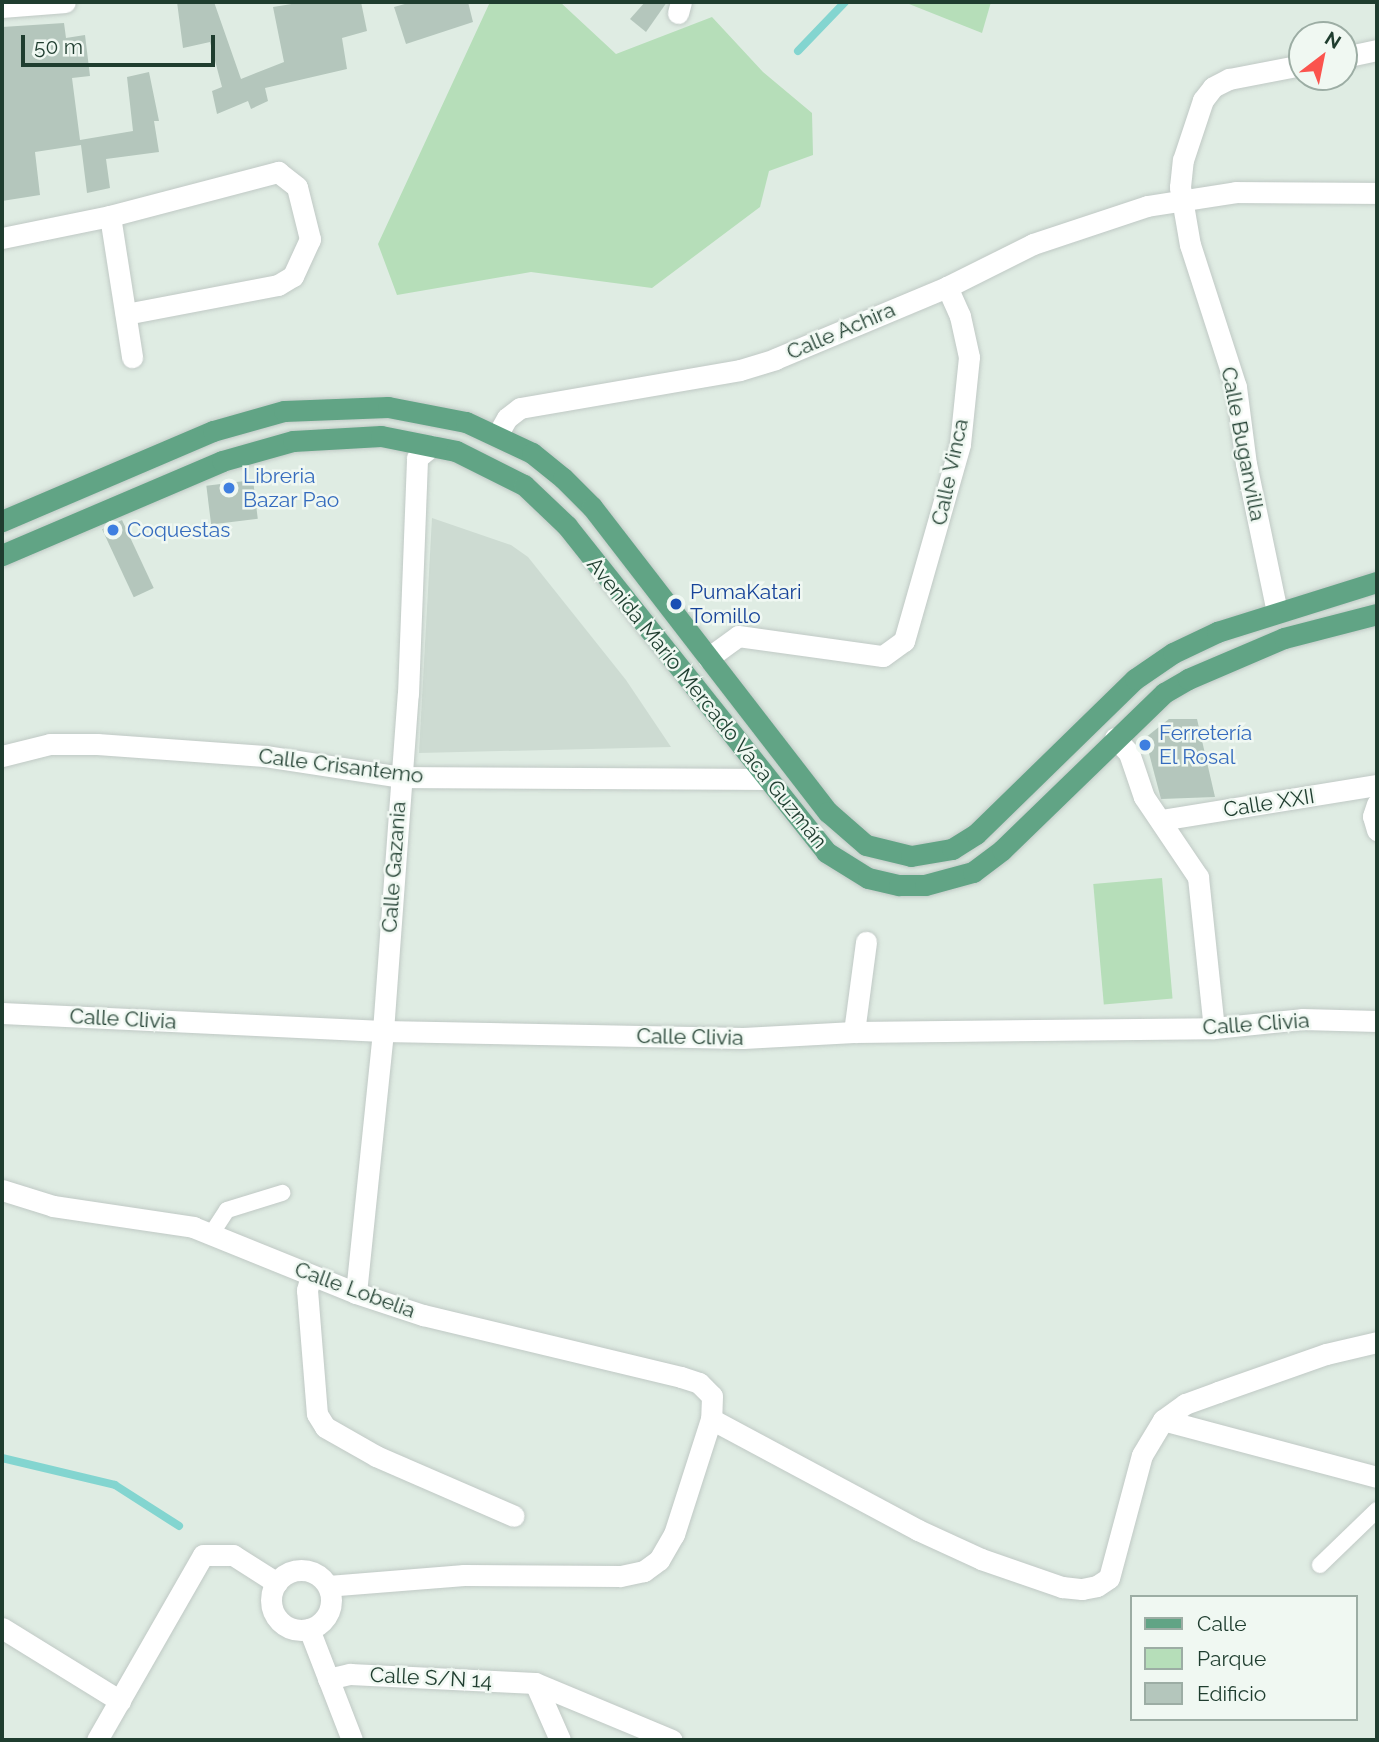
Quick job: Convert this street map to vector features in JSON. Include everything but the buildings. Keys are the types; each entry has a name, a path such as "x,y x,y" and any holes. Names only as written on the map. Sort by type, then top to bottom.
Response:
{"main road":[{"name":"Avenida Mario Mercado Vaca Guzmán","path":"2,521 246,420 320,407 388,407 437,415 498,434 532,453 592,507 828,812 866,845 911,856 952,849 1006,807 1135,679 1173,653 1217,632 1377,582"},
{"path":"432,446 437,415"},
{"name":"Avenida Mario Mercado Vaca Guzmán","path":"2,555 259,449 293,441 381,436 432,446 502,471 543,502 826,852 868,878 925,885 973,872 993,857 1164,693 1188,678 1283,638 1377,614"},
{"path":"1277,612 1283,638"},
{"path":"765,779 788,762"}],"street":[{"path":"2,7 65,2"},
{"path":"1358,54 1377,50"},
{"name":"Calle Buganvilla","path":"1277,612 1246,464 1236,387 1190,245 1182,198 1183,160 1203,100 1213,87 1229,79 1288,68"},
{"path":"2,238 110,216 278,172 297,187 310,239 293,276 278,285 126,314"},
{"name":"Calle Achira","path":"498,434 506,418 520,408 740,370 947,287 1033,244 1182,198 1236,192 1377,192"},
{"path":"110,216 132,357"},
{"name":"Calle Vinca","path":"708,658 738,636 883,656 895,652 904,641 932,553 960,444 969,357 960,316 947,287"},
{"name":"Calle Gazania","path":"356,1293 383,1031 417,458 432,446"},
{"path":"1115,738 1129,753 1144,797 1198,877 1213,1028"},
{"name":"Calle Crisantemo","path":"2,756 50,744 97,744 265,756 400,777 765,779"},
{"name":"Calle XXII","path":"1161,820 1377,785"},
{"path":"1377,804 1373,816 1377,830"},
{"path":"855,1032 866,942"},
{"name":"Calle Clivia","path":"2,1013 383,1031 743,1038 855,1032 1213,1028 1302,1019 1377,1021"},
{"name":"Calle Lobelia","path":"2,1190 53,1206 212,1233 311,1276 423,1315 681,1377 709,1389 710,1419"},
{"path":"311,1276 307,1290 317,1414 325,1427 346,1441 514,1516"},
{"path":"328,1586 329,1612 309,1629 291,1629 277,1618 271,1602 276,1583 289,1573 306,1571 328,1586 464,1575 620,1576 644,1570 659,1560 674,1534 710,1419 918,1530 981,1559 1062,1587 1083,1589 1097,1586 1109,1578 1142,1455 1163,1420 1185,1404 1326,1354 1377,1342"},
{"path":"1163,1420 1377,1477"},
{"path":"97,1740 203,1555 233,1555 276,1583"},
{"path":"2,1628 120,1702"},
{"path":"309,1629 352,1740"},
{"name":"Calle S/N 14","path":"328,1679 350,1674 535,1683 672,1740"},
{"path":"535,1683 560,1740"}],"lane":[{"path":"212,1233 227,1210 282,1193"},
{"path":"1320,1565 1377,1510"}],"shaded area":[{"path":"432,518 511,545 528,557 626,680 671,747 419,753"}],"green space":[{"path":"490,2 560,2 616,54 712,17 763,72 812,113 813,155 769,171 760,207 652,288 531,272 397,295 378,244"},
{"path":"904,2 991,2 982,33"},
{"path":"1162,878 1173,999 1104,1005 1093,884"}],"waterway":[{"path":"798,51 845,2"},
{"path":"2,1458 115,1485 179,1526"}],"place":[{"name":"Libreria Bazar Pao","path":"229,488"},
{"name":"Coquestas","path":"113,530"},
{"name":"PumaKatari Tomillo","path":"676,604"},
{"name":"Ferretería El Rosal","path":"1145,745"}]}
